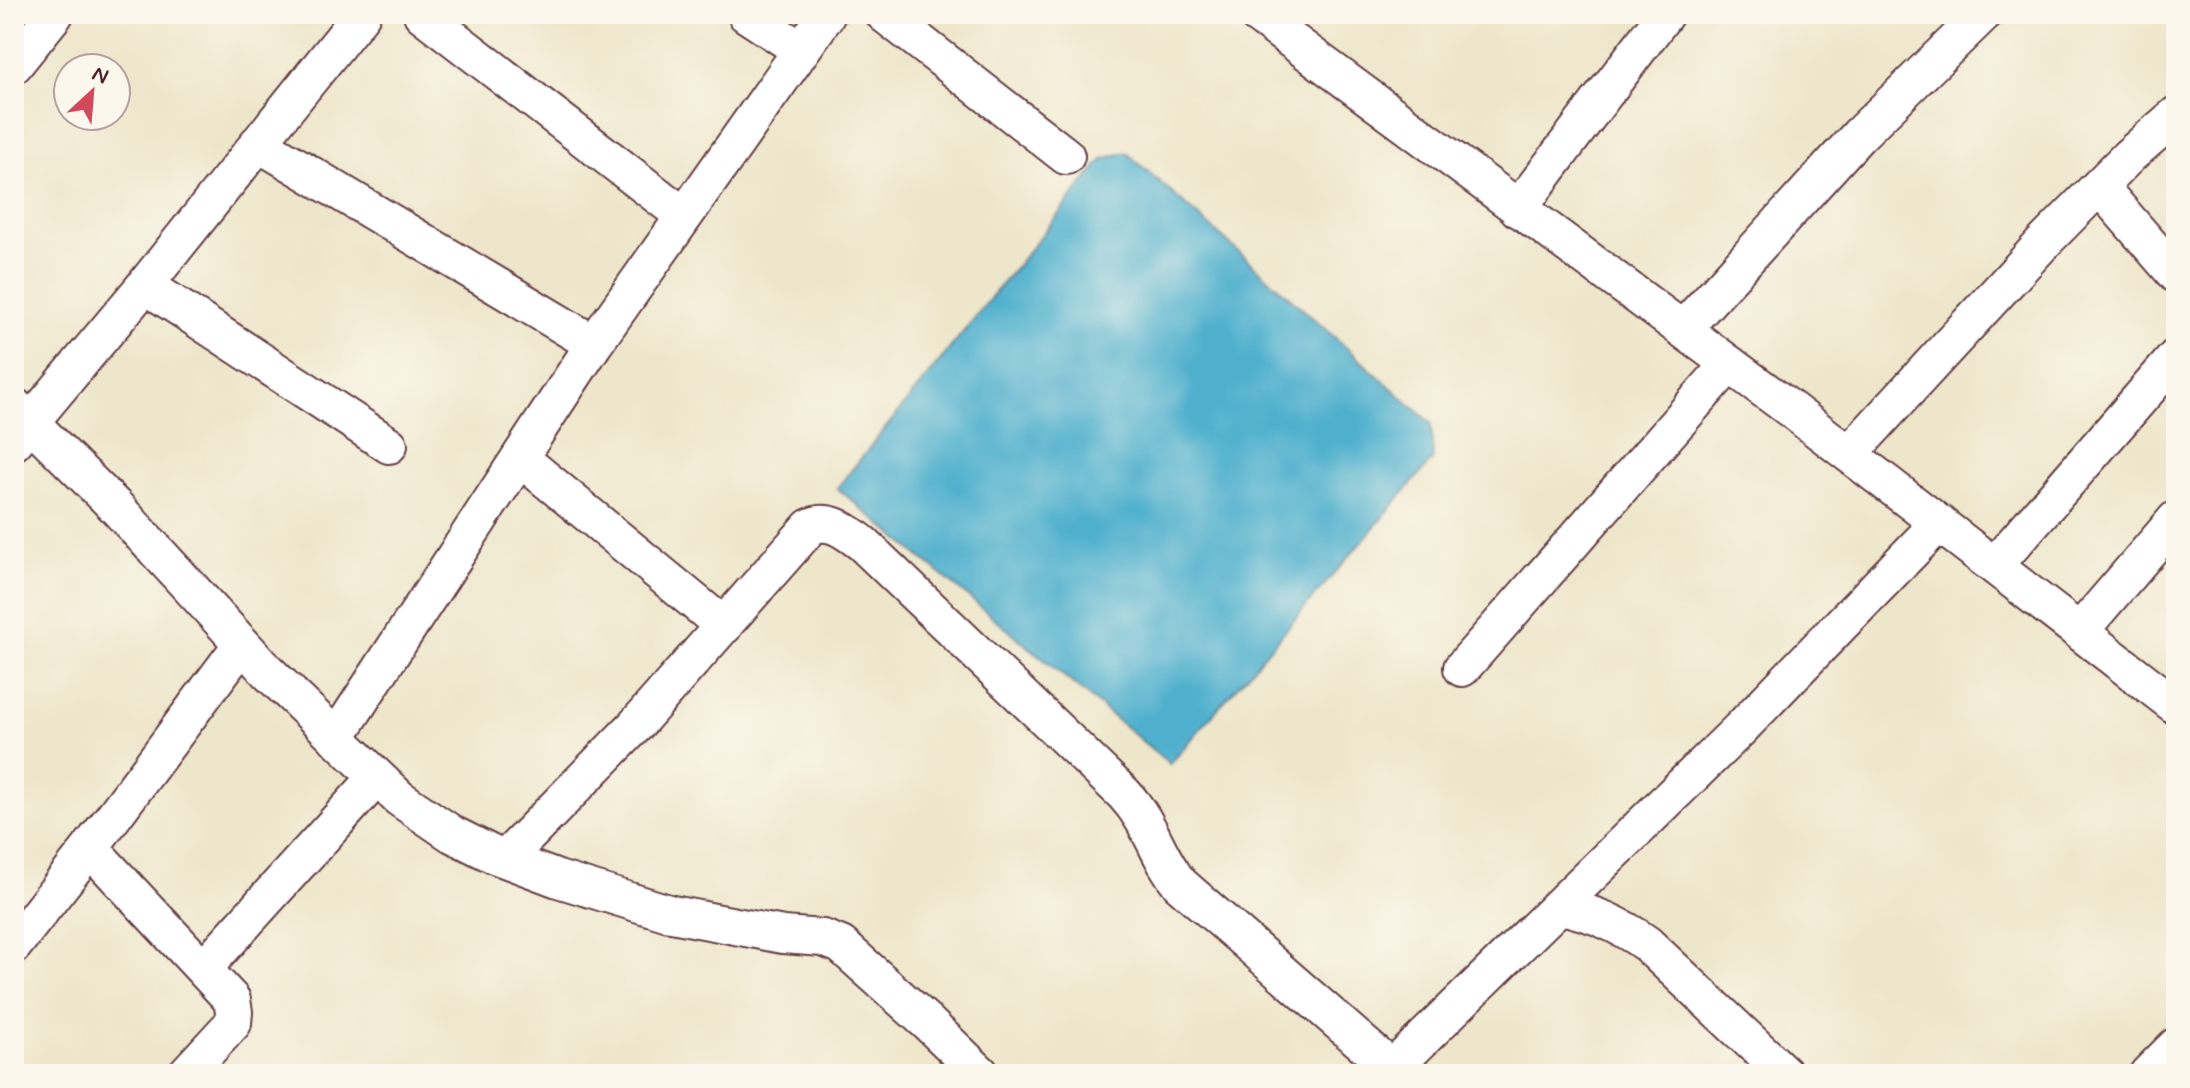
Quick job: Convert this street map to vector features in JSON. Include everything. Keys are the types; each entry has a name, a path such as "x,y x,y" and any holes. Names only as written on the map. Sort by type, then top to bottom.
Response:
{"street":[{"path":"14,65 55,14"},
{"path":"362,14 145,285 19,423 116,507 242,644 399,798 452,834 505,859 672,914 783,935 823,938 841,945 981,1074"},
{"path":"746,14 801,50"},
{"path":"336,738 594,344 827,14"},
{"path":"884,14 1066,156"},
{"path":"1256,14 1683,329 2176,706"},
{"path":"1518,209 1665,14"},
{"path":"1683,329 1859,135 1983,14"},
{"path":"424,15 684,216"},
{"path":"1849,454 2044,242 2176,115"},
{"path":"258,143 594,344"},
{"path":"2099,186 2176,275"},
{"path":"145,285 389,445"},
{"path":"1995,565 2176,357"},
{"path":"1462,668 1729,364"},
{"path":"520,458 724,626"},
{"path":"2080,631 2176,519"},
{"path":"505,859 635,726 810,527 830,524 844,529 1124,794 1140,812 1167,868 1180,884 1395,1072 1739,730 1939,523"},
{"path":"14,945 242,644"},
{"path":"203,969 377,777"},
{"path":"90,848 232,1000 233,1023 186,1074"},
{"path":"1560,906 1594,913 1647,944 1785,1074"},
{"path":"2148,1074 2176,1046"}],"water":[{"path":"1126,152 1431,423 1433,459 1170,764 837,488 1103,159"}]}
